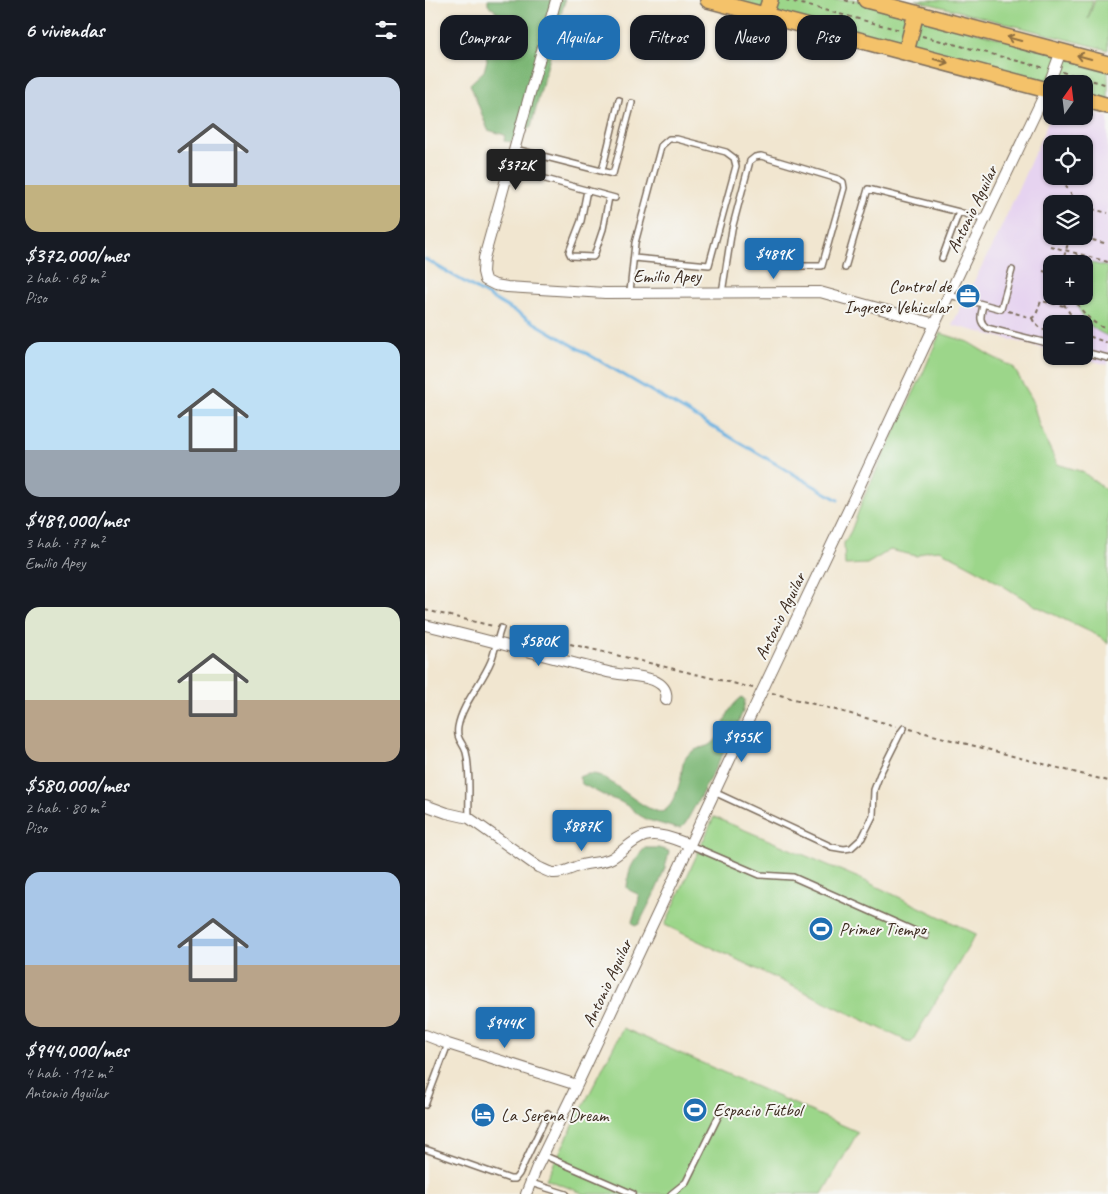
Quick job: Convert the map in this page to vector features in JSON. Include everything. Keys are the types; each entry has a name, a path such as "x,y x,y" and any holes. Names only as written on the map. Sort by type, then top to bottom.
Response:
{"main road":[{"path":"708,0 765,15 769,0"},
{"path":"866,0 1108,64"},
{"path":"906,52 916,13"},
{"path":"787,21 1043,88"},
{"path":"1093,102 1108,106"}],"street":[{"path":"509,169 556,0"},
{"name":"Antonio Aguilar","path":"1053,75 1061,51"},
{"name":"Antonio Aguilar","path":"526,1194 543,1154 935,324 1043,102"},
{"name":"Emilio Apey","path":"509,169 484,258 483,272 485,280 495,285 605,293 820,292 935,324"},
{"path":"425,625 607,672 653,680 665,689 667,694 666,700"},
{"path":"425,805 469,818 538,867 554,873 611,858 645,836 654,835 679,840 690,845"},
{"path":"425,1036 577,1085"}],"lane":[{"path":"602,171 619,100"},
{"path":"514,149 613,173 631,103"},
{"path":"630,292 633,258 635,243 661,146 669,139 677,139 726,152 734,158 736,166 709,265 633,258"},
{"path":"722,293 732,230 750,162 755,157 761,156 843,182 844,188 822,266 777,266"},
{"path":"509,169 615,198"},
{"path":"845,268 868,189 985,220"},
{"path":"587,190 581,221 569,252 571,256 594,256 603,229 609,196"},
{"path":"942,258 959,212"},
{"path":"949,295 1001,310 1012,270"},
{"path":"983,305 980,320 987,328 1043,342"},
{"path":"1093,354 1108,358"},
{"path":"469,818 469,768 465,749 459,740 458,728 468,702 491,662 501,628"},
{"path":"715,792 831,848 851,848 862,838 873,816 874,790 880,774 904,728"},
{"path":"690,845 760,875 793,877 926,936"},
{"path":"425,1105 448,1044"},
{"path":"671,1194 687,1182 723,1107"},
{"path":"425,1149 510,1179 515,1179 548,1114"},
{"path":"543,1154 633,1194"},
{"path":"523,1164 536,1169"},
{"path":"530,1183 566,1194"}],"path":[{"path":"786,0 1108,85"},
{"path":"1093,209 1108,213"},
{"path":"1093,240 1108,244"},
{"path":"1065,255 1068,245"},
{"path":"1050,246 1108,262"},
{"path":"1033,318 1041,301 1065,306 1071,315"},
{"path":"1078,305 1087,316 1100,327 1108,330"},
{"path":"1001,310 1033,318"},
{"path":"1033,318 1035,324 1043,330"},
{"path":"1093,338 1108,342"}],"shaded area":[{"path":"1093,113 1108,117 1108,365 1093,361 1093,315 1043,315 1043,348 952,325 1000,230 1047,125 1093,125"}],"green space":[{"path":"488,0 565,0 561,15 538,15 538,60 549,60 531,127 512,142 504,141 505,135 488,130 470,84 484,71 487,60 528,60 528,15 500,15 488,5"},
{"path":"724,0 856,0 1108,67 1108,101 1093,97 1093,75 1043,75 1043,82 857,34 857,15 797,15 797,19"},
{"path":"915,0 1093,0 1088,19 1095,0 1108,0 1108,50"},
{"path":"1093,263 1108,267 1108,336 1093,327 1093,315 1082,315 1078,305 1093,305"},
{"path":"940,333 968,342 1013,367 1032,399 1039,425 1057,464 1083,472 1108,492 1108,644 1101,637 1034,605 976,569 940,550 927,551 917,556 890,550 867,564 845,565 844,543"},
{"path":"742,697 745,700 743,711 735,731 685,824 681,828 648,820 619,801 582,784 579,777 588,774 598,775 650,809 658,812 664,811 675,796 685,759 691,752 711,744 717,739 729,711"},
{"name":"Primer Tiempo","path":"714,817 861,879 976,934 911,1043 665,925"},
{"path":"645,848 658,848 669,851 657,889 639,924 635,926 632,922 639,895 627,888 631,866"},
{"name":"Espacio Fútbol","path":"623,1028 858,1132 822,1194 585,1194 546,1179"}],"waterway":[{"path":"425,259 838,500"}],"place":[{"name":"Control de Ingreso Vehicular","path":"968,296"},
{"name":"Primer Tiempo","path":"821,929"},
{"name":"Espacio Fútbol","path":"695,1110"},
{"name":"La Serena Dream","path":"483,1115"}]}
